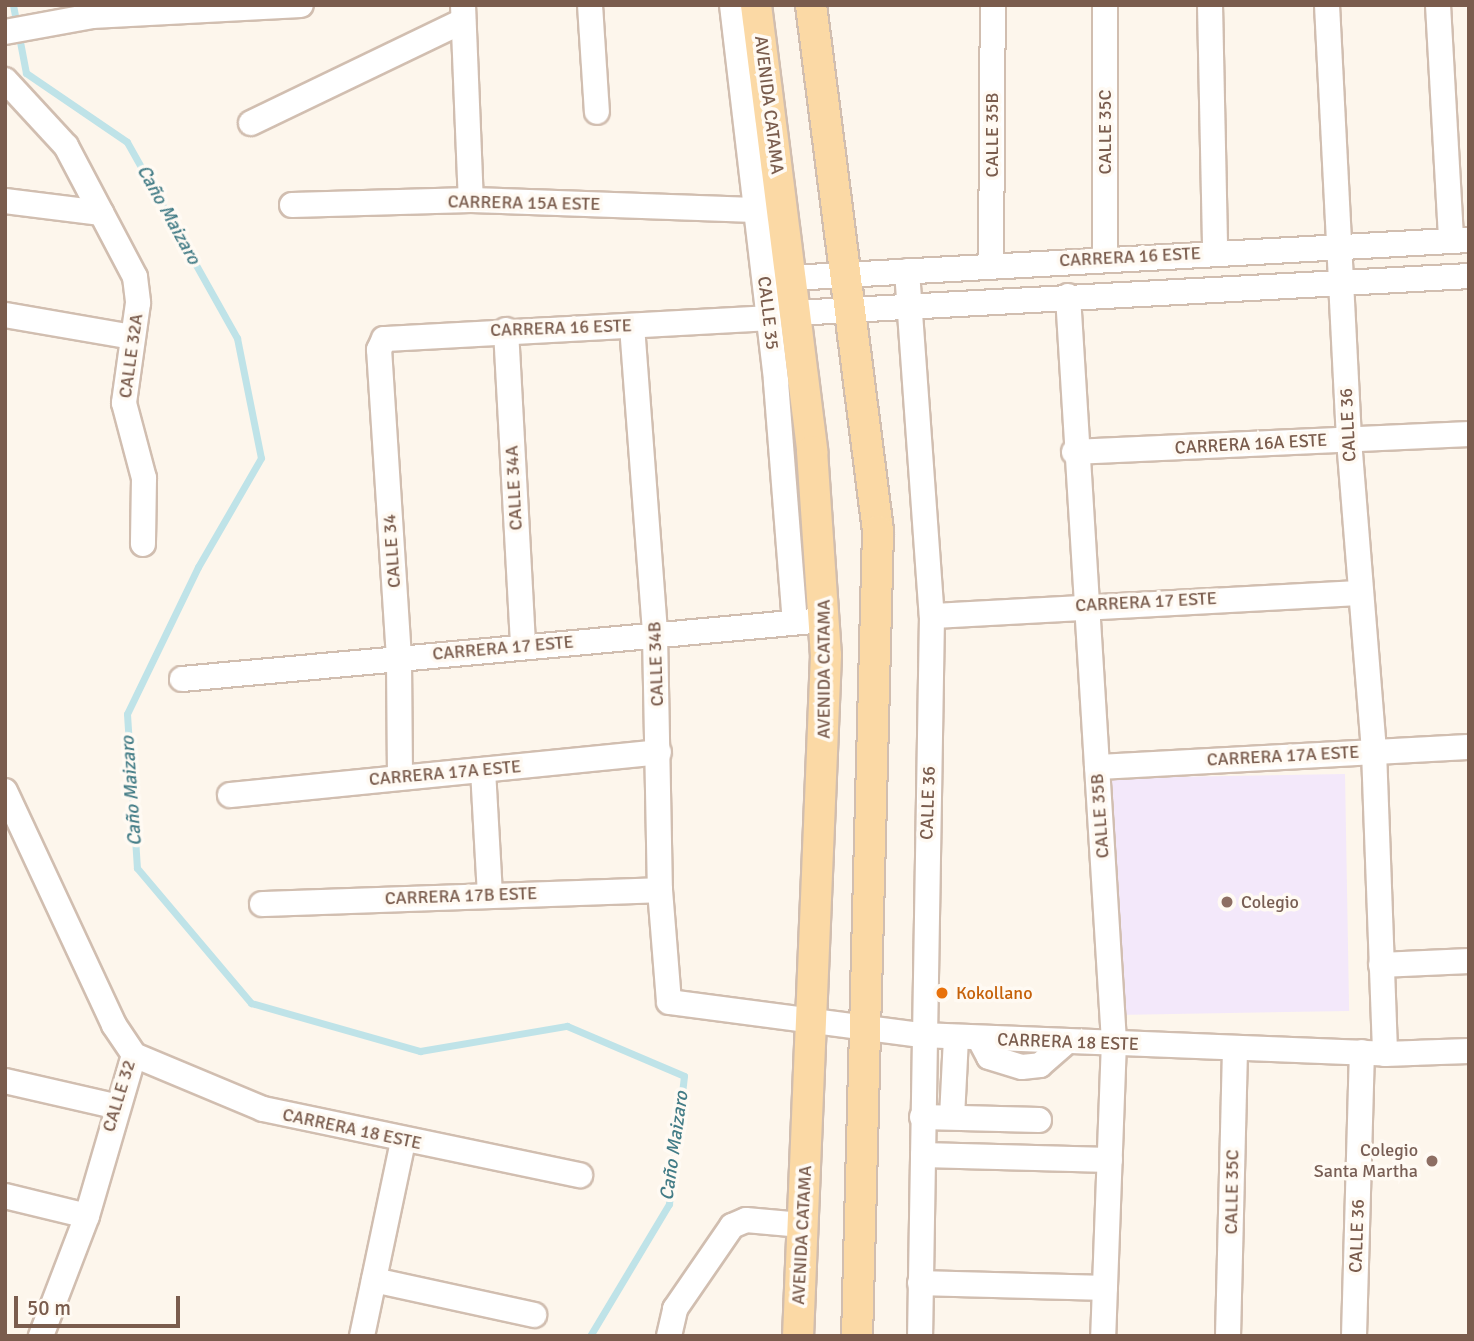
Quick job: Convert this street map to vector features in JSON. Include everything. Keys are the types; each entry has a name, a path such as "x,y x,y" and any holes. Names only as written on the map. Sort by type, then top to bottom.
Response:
{"main road":[{"name":"AVENIDA CATAMA","path":"757,5 791,278 781,315 823,551 809,621 811,1021 798,1336"},
{"path":"811,5 848,274 878,531 857,1336"}],"street":[{"path":"7,32 92,16 301,5"},
{"path":"590,5 597,112"},
{"name":"CALLE 35","path":"732,5 755,210 781,315"},
{"name":"CALLE 35B","path":"991,265 993,5"},
{"name":"CALLE 35C","path":"1105,5 1105,259"},
{"path":"1210,5 1215,253"},
{"name":"CALLE 36","path":"1327,5 1349,440 1374,751 1381,965 1354,1336"},
{"path":"1438,5 1460,241"},
{"path":"251,123 463,13 471,200"},
{"name":"CALLE 32A","path":"5,80 66,146 135,277 132,337 124,403 144,478 143,544"},
{"name":"CARRERA 15A ESTE","path":"292,205 471,200 755,210"},
{"path":"5,201 101,213"},
{"name":"CARRERA 16 ESTE","path":"791,278 1215,253 1339,251 1460,241"},
{"name":"CALLE 36","path":"907,271 932,615 921,1035 923,1156 920,1336"},
{"name":"CARRERA 16 ESTE","path":"395,334 632,326 1068,296 1341,286 1469,276"},
{"name":"CALLE 35B","path":"1068,296 1074,452 1114,1041 1103,1336"},
{"path":"5,315 132,337"},
{"name":"CALLE 34B","path":"632,326 655,635 660,890 669,1002"},
{"name":"CALLE 34A","path":"506,330 523,646"},
{"name":"CALLE 34","path":"395,334 379,350 400,658 400,776"},
{"name":"CARRERA 16A ESTE","path":"1074,452 1469,434"},
{"name":"CARRERA 17 ESTE","path":"932,615 1084,605 1360,593"},
{"name":"CARRERA 17 ESTE","path":"182,679 809,621"},
{"name":"CARRERA 17A ESTE","path":"1097,767 1469,747"},
{"name":"CARRERA 17A ESTE","path":"230,795 659,752"},
{"path":"483,770 490,894"},
{"name":"CALLE 32","path":"5,791 114,1025 134,1055 114,1106 87,1216 41,1336"},
{"name":"CARRERA 17B ESTE","path":"262,904 660,890"},
{"path":"1381,965 1469,961"},
{"name":"CARRERA 18 ESTE","path":"669,1002 864,1030 921,1035 1373,1053 1469,1051"},
{"path":"952,1117 967,1037"},
{"name":"CALLE 35C","path":"1228,1336 1235,1048"},
{"name":"CARRERA 18 ESTE","path":"134,1055 263,1109 580,1175"},
{"path":"5,1080 114,1106"},
{"path":"922,1117 1039,1120"},
{"path":"362,1336 403,1140"},
{"path":"923,1156 1110,1160"},
{"path":"5,1196 87,1216"},
{"path":"669,1336 675,1309 732,1226 746,1220 802,1225"},
{"path":"374,1280 534,1315"},
{"path":"920,1283 1105,1288"}],"shaded area":[{"name":"Colegio","path":"1345,774 1349,1011 1102,1015 1098,778"}],"waterway":[{"name":"Caño Maizaro","path":"13,5 26,73 127,142 237,338 261,458 198,567 127,714 137,868 251,1003 420,1051 567,1026 684,1076 669,1204 590,1336"}],"place":[{"name":"Colegio","path":"1227,902"},
{"name":"Kokollano","path":"942,993"},
{"name":"Colegio Santa Martha","path":"1432,1161"}]}
